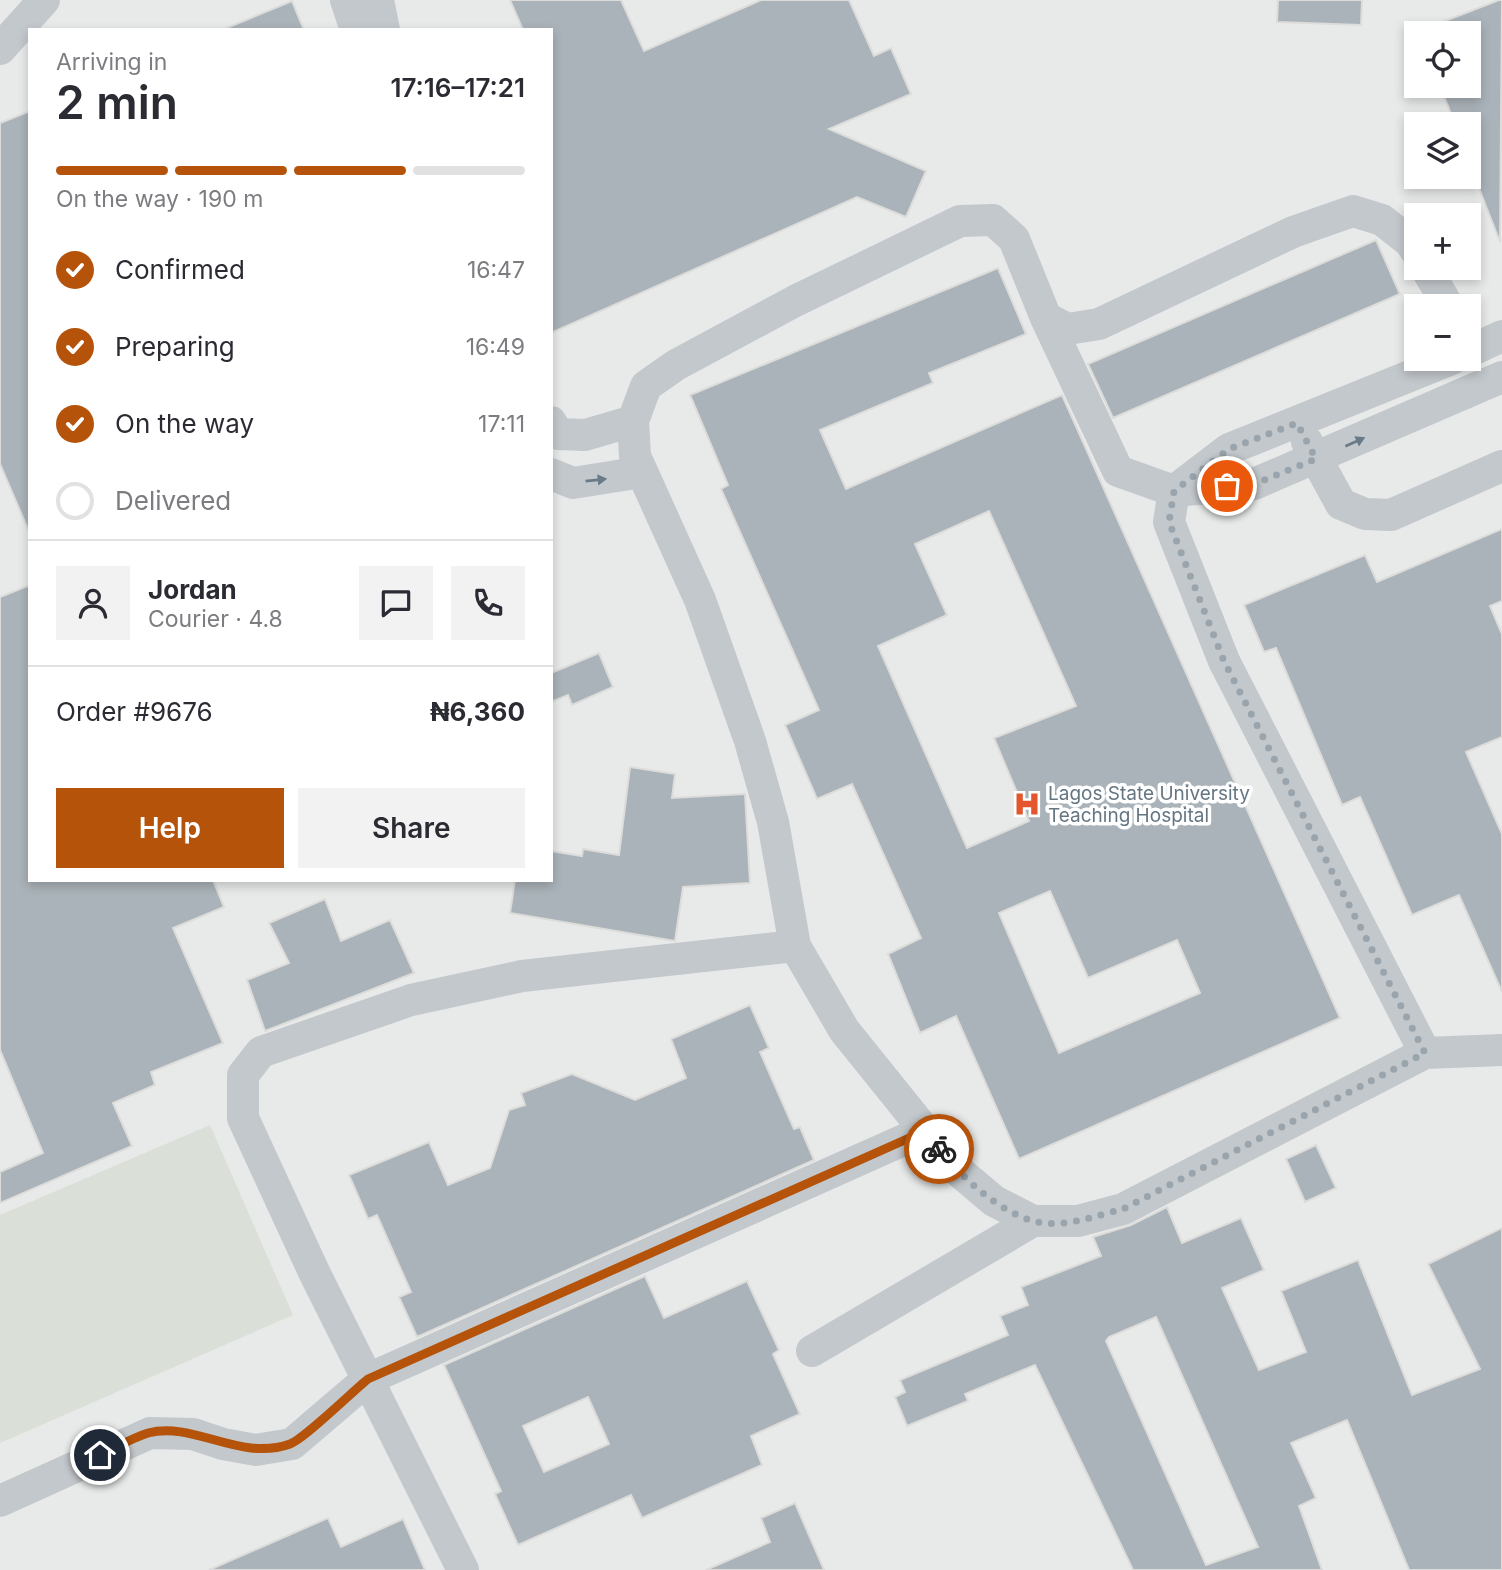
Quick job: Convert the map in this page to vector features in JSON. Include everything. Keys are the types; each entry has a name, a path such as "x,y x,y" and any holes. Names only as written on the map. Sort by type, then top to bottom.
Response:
{"lane":[{"path":"0,49 44,0"},
{"path":"346,0 355,28"},
{"path":"378,0 384,28"},
{"path":"1046,318 1068,329 1098,324 1293,232 1353,211 1382,220 1404,237"},
{"path":"1502,377 1254,484 1174,491 1118,471 1046,318 1014,239 993,220 960,221 795,302 676,365 646,386 633,421 635,456 700,600 750,741 773,822 795,946 844,1030 955,1168 994,1201 1033,1221 1078,1222 1123,1209 1425,1053 1502,1050"},
{"path":"1481,345 1502,336"},
{"path":"1418,371 1229,449 1174,491 1169,522 1224,661 1425,1053"},
{"path":"553,425 558,434 585,435 633,421"},
{"path":"1297,423 1340,504 1365,514 1391,515 1502,466"},
{"path":"553,475 573,482 642,472"},
{"path":"463,1570 243,1118 243,1075 261,1052 411,1000 522,976 795,946"},
{"path":"0,1502 150,1433 194,1434 223,1444 256,1450 292,1444 368,1379 925,1131"},
{"path":"812,1351 1033,1221"}],"shaded area":[{"name":"Lagos State University Teaching Hospital","path":"0,0 1502,0 1502,1570 0,1570"},
{"path":"210,1125 293,1315 0,1443 0,1215"}],"building":[{"path":"510,0 621,0 644,51 761,0 849,0 874,56 891,48 911,94 829,129 926,171 906,217 857,197 553,332 553,28 522,28"},
{"path":"1278,0 1362,0 1361,25 1277,22"},
{"path":"1502,0 1500,242 1479,189 1481,112 1450,112 1445,98 1481,98 1481,21 1445,21"},
{"path":"292,1 303,28 226,28"},
{"path":"28,112 28,529 0,464 0,123"},
{"path":"1376,240 1400,294 1113,418 1088,364"},
{"path":"998,268 1026,334 929,373 933,383 820,430 846,489 1062,395 1340,1018 1019,1159 956,1016 920,1033 888,954 921,938 852,784 817,799 785,725 819,710 721,489 728,485 690,395","holes":["989,511 1076,706 994,738 1029,821 967,848 878,646 947,615 915,544","1050,891 1088,978 1177,940 1200,993 1059,1053 999,913"]},
{"path":"1502,529 1502,601 1490,606 1502,634 1502,737 1466,752 1502,834 1502,992 1459,895 1412,915 1360,797 1342,805 1276,648 1264,652 1244,605 1365,555 1377,582"},
{"path":"28,586 28,882 214,882 224,907 173,928 223,1043 151,1072 155,1085 113,1103 132,1146 0,1203 0,1172 43,1153 0,1050 0,597"},
{"path":"599,653 613,687 572,705 568,695 553,701 553,672"},
{"path":"630,767 675,774 672,798 745,794 750,883 683,887 675,941 510,913 515,882 553,882 553,851 582,856 583,849 619,855"},
{"path":"325,899 341,941 390,920 414,973 265,1031 247,980 289,963 269,923"},
{"path":"750,1005 769,1048 760,1052 794,1129 800,1127 814,1160 417,1337 399,1297 411,1292 377,1215 368,1219 349,1175 429,1142 448,1185 490,1168 509,1110 525,1105 521,1093 572,1074 635,1100 686,1078 671,1039"},
{"path":"1316,1145 1336,1188 1305,1202 1286,1159"},
{"path":"1167,1207 1182,1243 1241,1218 1264,1270 1222,1288 1259,1370 1306,1352 1281,1291 1358,1260 1412,1395 1480,1369 1428,1264 1502,1228 1502,1570 1409,1570 1347,1420 1291,1443 1316,1498 1299,1506 1322,1570 1133,1570 1035,1365 965,1394 968,1401 907,1426 895,1397 905,1392 900,1380 1008,1335 1000,1316 1028,1305 1021,1287 1101,1256 1093,1237 1131,1225","holes":["1156,1317 1258,1547 1206,1565 1106,1341 1109,1337"]},
{"path":"645,1276 664,1318 747,1281 779,1350 773,1354 800,1414 751,1436 762,1465 642,1518 631,1495 518,1545 495,1494 501,1491 444,1365","holes":["588,1397 609,1444 544,1472 523,1426"]},
{"path":"795,1503 824,1570 706,1570 770,1542 761,1518"},
{"path":"328,1518 341,1547 403,1519 425,1570 209,1570"}],"way so far":[{"path":"939,1149 955,1168 994,1201 1033,1221 1078,1222 1123,1209 1425,1053 1224,661 1186,571 1169,522 1174,491 1229,449 1297,423 1316,459 1254,484 1227,486"}],"place":[{"name":"Lagos State University Teaching Hospital","path":"1027,804"}],"route":[{"path":"100,1455 150,1433 194,1434 223,1444 256,1450 292,1444 368,1379 925,1131 939,1149"}]}
